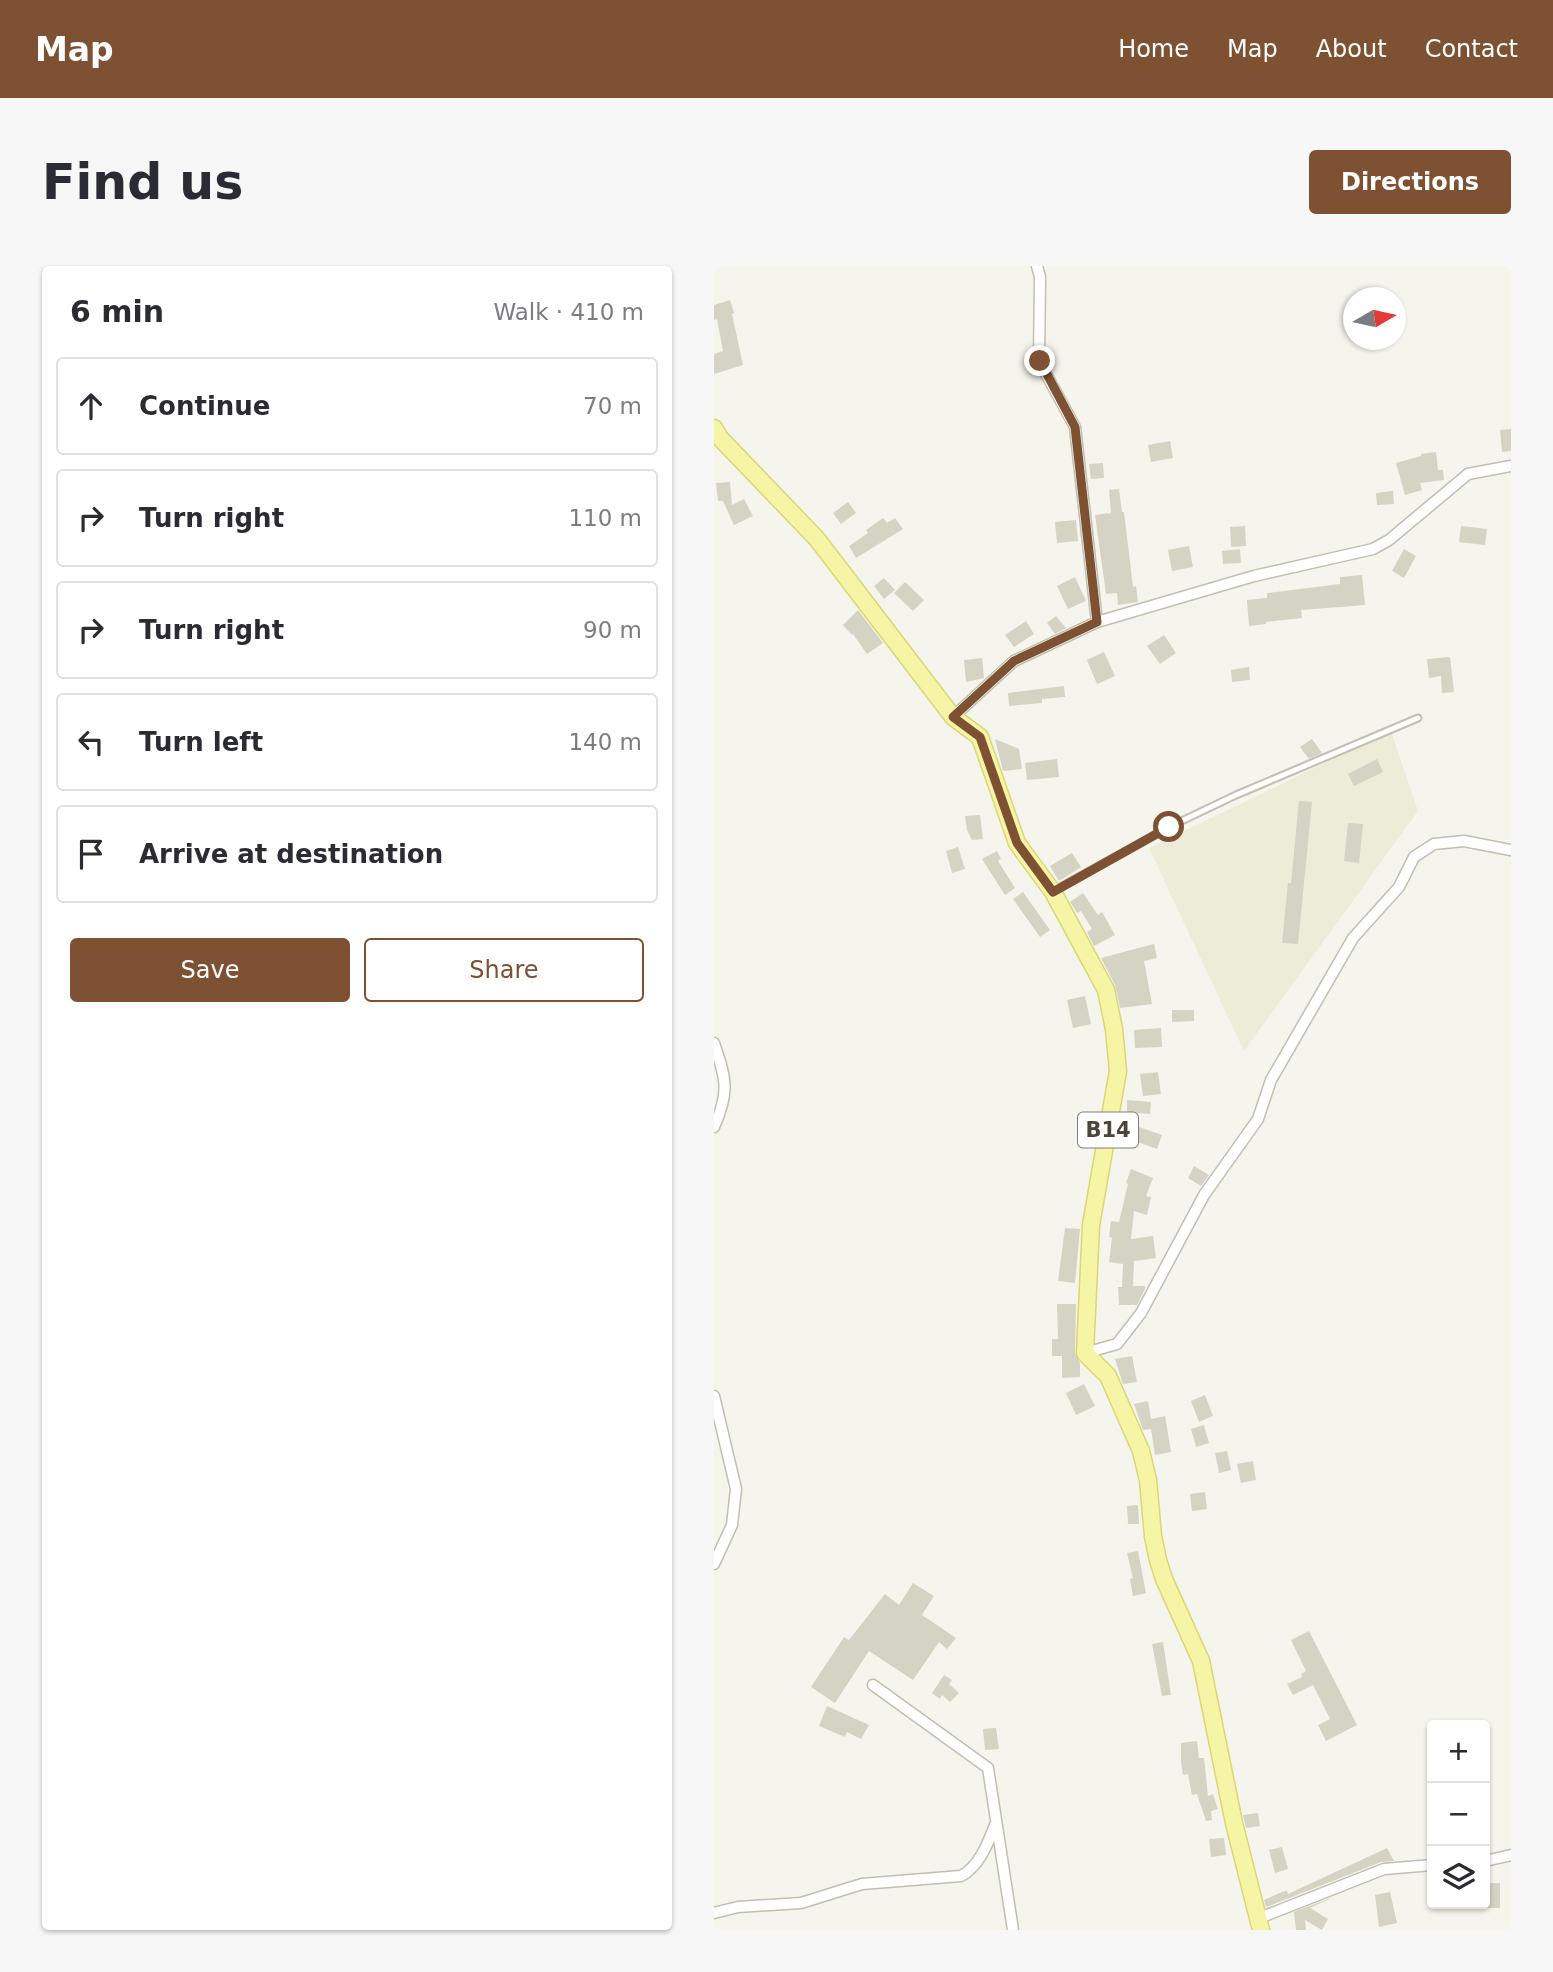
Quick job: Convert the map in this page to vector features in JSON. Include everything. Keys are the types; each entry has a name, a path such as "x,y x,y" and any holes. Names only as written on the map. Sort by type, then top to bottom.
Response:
{"main road":[{"name":"B14","path":"716,438 817,539 953,717 980,737 1017,843 1053,892 1106,990 1114,1029 1118,1071 1091,1225 1085,1353"},
{"path":"1085,1353 1108,1376 1140,1451 1148,1480 1158,1560 1200,1661 1259,1925"}],"street":[{"path":"1037,266 1040,277 1040,361 1075,427 1097,622"},
{"path":"953,717 1014,661 1097,622 1254,576 1373,549 1389,540 1468,474 1511,466"},
{"path":"1085,1353 1117,1344 1141,1313 1204,1195 1258,1119 1271,1080 1353,938 1399,887 1414,857 1434,845 1464,841 1511,850"},
{"path":"714,1043 726,1079 722,1109 714,1127"},
{"path":"714,1396 736,1489 732,1525 714,1564"},
{"path":"873,1685 988,1768 1013,1930"},
{"path":"714,1913 738,1907 801,1903 862,1884 961,1876 968,1873 986,1849 995,1825"},
{"path":"1490,1860 1511,1855"},
{"path":"1259,1925 1384,1869 1427,1865"}],"lane":[{"path":"1053,892 1169,827 1236,795 1418,718"}],"shaded area":[{"path":"1391,731 1418,811 1244,1051 1149,848"}],"building":[{"path":"730,300 743,365 714,374 714,354 723,351 717,319 714,320 714,305"},
{"path":"1511,429 1511,451 1502,452 1500,430"},
{"path":"1170,441 1173,458 1151,462 1148,445"},
{"path":"1436,452 1438,470 1443,470 1444,480 1420,483 1422,490 1405,495 1396,463"},
{"path":"1103,463 1104,478 1091,479 1089,464"},
{"path":"730,482 732,505 744,499 753,516 734,525 723,501 718,501 716,483"},
{"path":"1119,489 1133,587 1136,586 1138,602 1118,605 1117,593 1106,594 1095,515 1111,513 1109,490"},
{"path":"1393,491 1394,504 1377,505 1376,493"},
{"path":"848,502 856,513 841,524 833,513"},
{"path":"883,518 887,523 895,518 903,529 856,558 849,546"},
{"path":"1076,520 1078,541 1057,543 1055,522"},
{"path":"1245,526 1246,546 1231,547 1230,527"},
{"path":"1461,526 1487,529 1485,545 1459,542"},
{"path":"1189,546 1193,567 1172,571 1168,550"},
{"path":"1240,549 1241,563 1223,564 1222,551"},
{"path":"1404,549 1416,556 1404,578 1392,571"},
{"path":"1362,575 1365,605 1301,610 1302,618 1249,626 1247,600 1267,598 1267,593 1340,584 1340,577"},
{"path":"1075,577 1086,601 1068,609 1057,586"},
{"path":"884,578 895,590 884,599 874,586"},
{"path":"905,582 924,600 913,611 894,593"},
{"path":"858,610 883,643 867,654 843,625"},
{"path":"1056,616 1066,628 1055,634 1047,623"},
{"path":"1026,621 1034,634 1014,647 1005,635"},
{"path":"1164,635 1176,653 1160,664 1147,646"},
{"path":"1104,652 1115,676 1097,684 1087,660"},
{"path":"1450,657 1454,692 1442,693 1441,676 1429,678 1427,659"},
{"path":"982,658 984,678 966,682 964,660"},
{"path":"1249,667 1250,680 1232,682 1231,670"},
{"path":"1064,686 1065,697 1042,699 1042,703 1009,706 1008,693"},
{"path":"995,739 1019,749 1022,769 1003,771"},
{"path":"1312,739 1322,753 1309,759 1300,747"},
{"path":"1057,759 1059,777 1027,780 1025,763"},
{"path":"1377,759 1383,772 1354,786 1348,774"},
{"path":"1299,801 1312,802 1298,944 1282,943 1288,883 1291,883"},
{"path":"980,815 983,839 972,840 965,816"},
{"path":"1348,823 1363,824 1359,863 1344,861"},
{"path":"958,847 965,869 952,873 946,851"},
{"path":"997,851 1001,859 998,861 1015,888 1005,895 982,859"},
{"path":"1072,853 1081,867 1059,881 1050,866"},
{"path":"1023,892 1050,930 1040,937 1013,899"},
{"path":"1083,893 1098,915 1102,912 1115,935 1094,946 1087,932 1092,929 1081,911 1077,913 1070,902"},
{"path":"1154,944 1157,958 1144,961 1152,1004 1120,1008 1115,985 1101,958"},
{"path":"1085,996 1091,1024 1073,1028 1067,1000"},
{"path":"1172,1010 1194,1010 1194,1021 1172,1022"},
{"path":"1161,1028 1162,1047 1135,1048 1134,1030"},
{"path":"1158,1072 1161,1094 1143,1096 1140,1074"},
{"path":"1127,1100 1151,1102 1150,1114 1127,1112"},
{"path":"1136,1126 1162,1135 1157,1149 1132,1140"},
{"path":"1194,1166 1209,1175 1201,1186 1188,1178"},
{"path":"1131,1169 1153,1178 1146,1196 1151,1197 1147,1215 1134,1211 1131,1239 1153,1236 1156,1258 1134,1261 1133,1286 1145,1286 1145,1289 1137,1305 1119,1305 1118,1287 1122,1287 1123,1264 1109,1262 1112,1238 1109,1237 1111,1221 1119,1222"},
{"path":"1065,1228 1080,1229 1075,1283 1058,1281"},
{"path":"1057,1304 1076,1304 1075,1353 1080,1363 1080,1377 1062,1378 1062,1356 1052,1356 1052,1339 1058,1339"},
{"path":"1132,1356 1137,1382 1123,1384 1115,1359"},
{"path":"1084,1384 1095,1406 1076,1415 1066,1393"},
{"path":"1205,1395 1213,1416 1199,1422 1191,1401"},
{"path":"1148,1401 1151,1419 1165,1416 1171,1452 1155,1455 1151,1429 1143,1430 1134,1404"},
{"path":"1204,1425 1209,1443 1196,1447 1191,1429"},
{"path":"1227,1451 1231,1470 1219,1473 1215,1453"},
{"path":"1253,1461 1256,1480 1241,1483 1237,1464"},
{"path":"1205,1492 1207,1509 1192,1511 1190,1494"},
{"path":"1138,1505 1139,1524 1128,1524 1127,1506"},
{"path":"1138,1551 1146,1593 1133,1596 1130,1579 1133,1578 1127,1553"},
{"path":"913,1583 934,1596 922,1615 956,1638 947,1649 939,1642 913,1680 869,1651 835,1703 811,1687 844,1637 849,1640 885,1594 899,1605"},
{"path":"1309,1631 1357,1725 1326,1741 1318,1725 1330,1719 1313,1685 1293,1695 1287,1684 1302,1677 1301,1674 1306,1671 1291,1640"},
{"path":"1163,1642 1171,1695 1162,1696 1152,1644"},
{"path":"944,1675 952,1680 949,1684 959,1693 950,1702 942,1695 940,1699 932,1693"},
{"path":"827,1706 869,1725 861,1739 847,1732 845,1737 819,1726"},
{"path":"996,1728 999,1749 985,1750 983,1729"},
{"path":"1197,1741 1199,1758 1204,1758 1208,1796 1213,1794 1218,1809 1211,1811 1212,1820 1206,1821 1197,1794 1192,1795 1188,1774 1183,1775 1181,1761 1181,1743"},
{"path":"1258,1813 1260,1826 1246,1828 1243,1815"},
{"path":"1224,1838 1226,1855 1211,1857 1209,1839"},
{"path":"1282,1847 1288,1869 1275,1873 1269,1850"},
{"path":"1387,1848 1394,1861 1381,1862 1266,1907 1264,1900 1282,1892 1287,1891 1288,1894"},
{"path":"1490,1883 1500,1883 1500,1908 1490,1908"},
{"path":"1390,1892 1397,1923 1379,1927 1375,1895"},
{"path":"1336,1896 1310,1908 1328,1919 1322,1930 1305,1920 1306,1930 1296,1930 1294,1912"}],"route":[{"path":"1040,361 1075,427 1097,622 1014,661 953,717 980,737 1017,843 1053,892 1169,827"}]}
